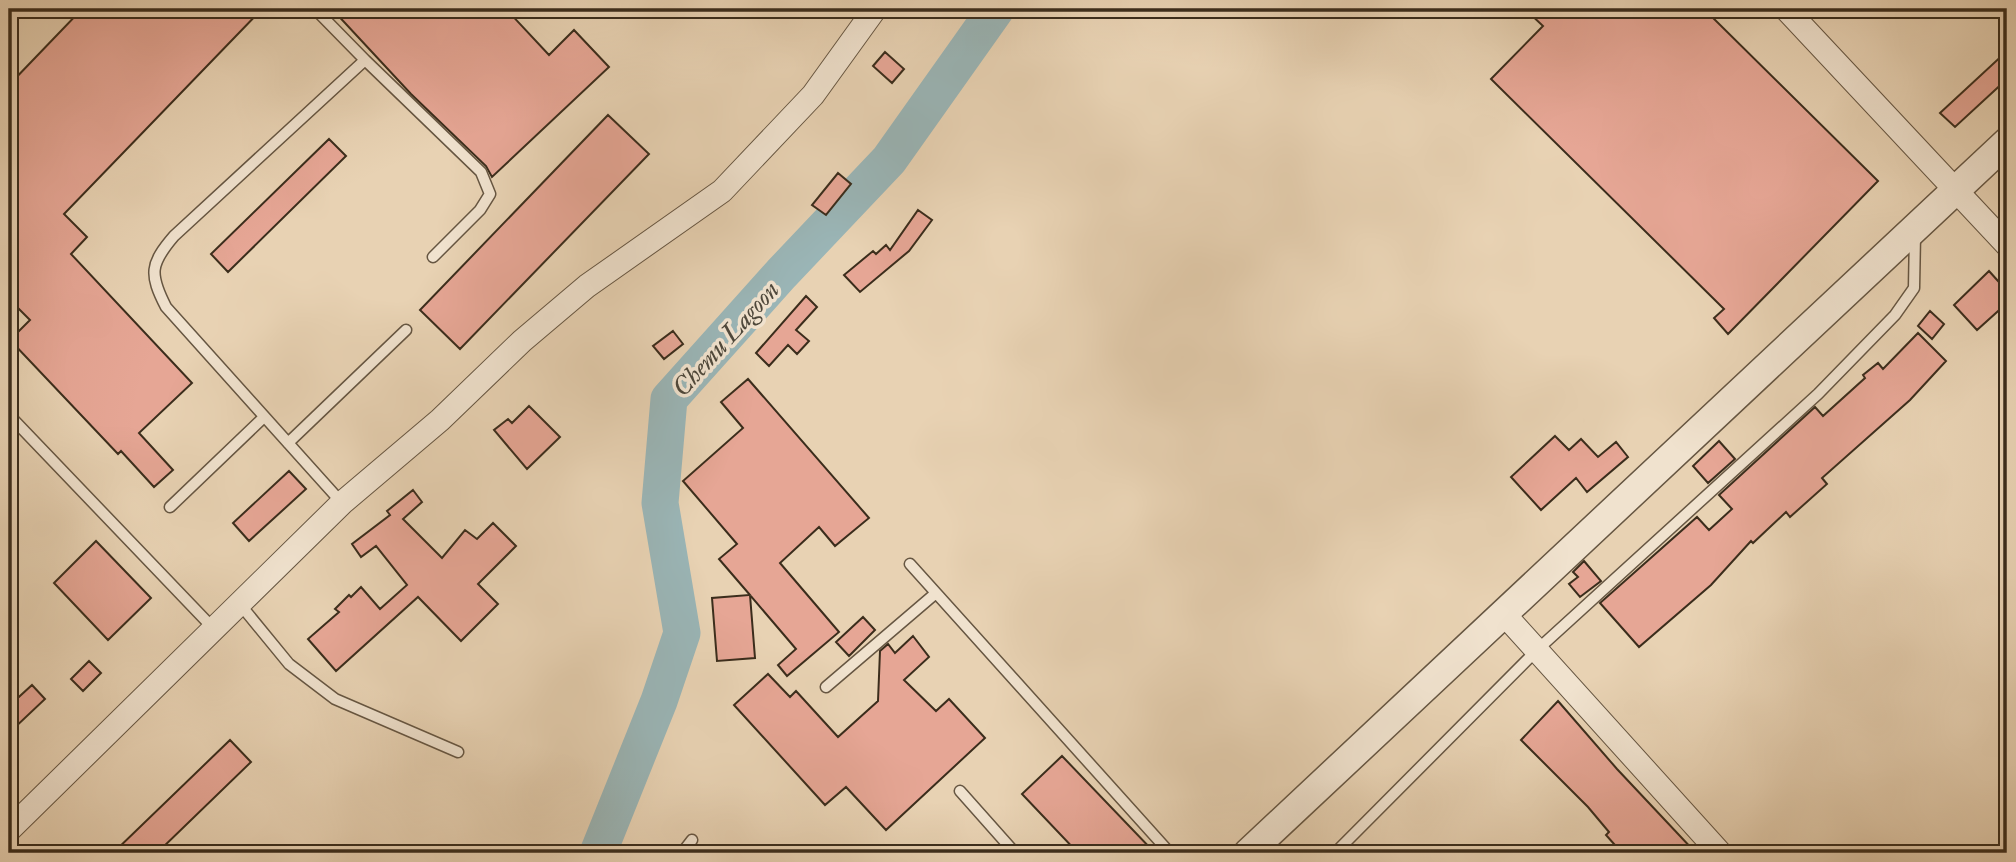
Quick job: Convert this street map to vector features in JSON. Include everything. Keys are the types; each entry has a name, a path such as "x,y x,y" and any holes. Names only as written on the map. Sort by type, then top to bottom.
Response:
{"street":[{"path":"9,830 342,503 587,286 722,191 813,96 875,9"},
{"path":"1786,9 2007,245"},
{"path":"1248,853 2007,142"},
{"path":"1504,614 1720,853"}],"lane":[{"path":"315,9 481,172 490,194 480,210 433,257"},
{"path":"342,503 166,307 155,286 156,258 174,236 365,60"},
{"path":"1335,853 1537,650 1818,394 1895,315 1914,288 1915,228"},
{"path":"288,443 406,330"},
{"path":"9,415 213,628"},
{"path":"170,507 264,417"},
{"path":"910,565 1170,853"},
{"path":"826,687 936,593"},
{"path":"239,603 289,664 335,699 458,752"},
{"path":"960,790 1015,853"},
{"path":"682,853 692,840"}],"building":[{"path":"82,9 262,9 64,214 87,237 71,254 192,383 139,433 173,470 154,487 121,451 118,454 10,340 30,320 9,299 9,85"},
{"path":"332,9 506,9 549,55 574,30 609,67 492,177 486,166 411,94"},
{"path":"1525,9 1704,9 1878,181 1728,334 1714,318 1724,309 1491,79 1543,26"},
{"path":"2007,51 2007,79 1955,127 1940,113"},
{"path":"885,52 904,69 892,83 873,66"},
{"path":"608,115 649,154 460,349 420,310"},
{"path":"329,139 346,156 228,272 211,254"},
{"path":"838,173 851,184 826,215 812,205"},
{"path":"918,210 932,220 909,251 860,292 844,275 873,251 876,254 886,245 890,250"},
{"path":"1989,271 2007,291 2007,303 1977,330 1954,305"},
{"path":"806,296 817,307 796,330 809,341 797,354 788,345 769,366 756,353"},
{"path":"1930,311 1944,324 1932,339 1918,326"},
{"path":"673,331 683,344 664,359 653,346"},
{"path":"1918,333 1946,361 1910,400 1822,478 1827,484 1790,517 1786,512 1753,543 1751,541 1711,585 1639,647 1600,603 1697,517 1709,530 1732,509 1719,495 1815,407 1823,416 1865,378 1863,375 1878,363 1883,369"},
{"path":"748,379 869,518 835,546 819,527 780,563 839,632 787,676 778,665 796,649 719,559 737,544 683,481 743,428 721,402"},
{"path":"529,406 560,437 527,469 494,430 508,419 512,423"},
{"path":"1555,436 1569,450 1581,439 1598,457 1616,442 1628,457 1587,492 1576,478 1541,510 1511,477"},
{"path":"1719,441 1735,459 1708,483 1693,466"},
{"path":"289,471 306,489 249,541 233,523"},
{"path":"413,490 422,502 403,519 442,558 465,530 477,539 493,523 516,546 478,584 498,604 461,641 418,597 336,671 308,639 339,612 335,609 349,595 351,597 361,587 380,609 407,585 376,546 361,557 352,544 390,515 387,511"},
{"path":"96,541 151,598 108,640 54,583"},
{"path":"1584,561 1601,581 1580,597 1569,584 1578,577 1573,572"},
{"path":"750,595 755,658 717,661 712,598"},
{"path":"863,617 875,630 849,656 836,642"},
{"path":"913,636 929,657 904,680 936,711 949,699 985,738 886,830 846,787 825,805 734,705 768,674 790,697 796,691 838,737 878,701 880,651 888,644 895,653"},
{"path":"89,661 101,673 83,691 71,679"},
{"path":"32,685 45,699 9,733 9,706"},
{"path":"1558,701 1696,853 1622,853 1606,835 1609,832 1588,807 1521,740"},
{"path":"230,740 251,762 157,853 113,853"},
{"path":"1062,756 1155,853 1078,853 1022,794"}],"waterway":[{"name":"Chemu Lagoon","path":"598,853 659,701 682,633 660,503 669,399 781,274 889,160 996,9"}]}
